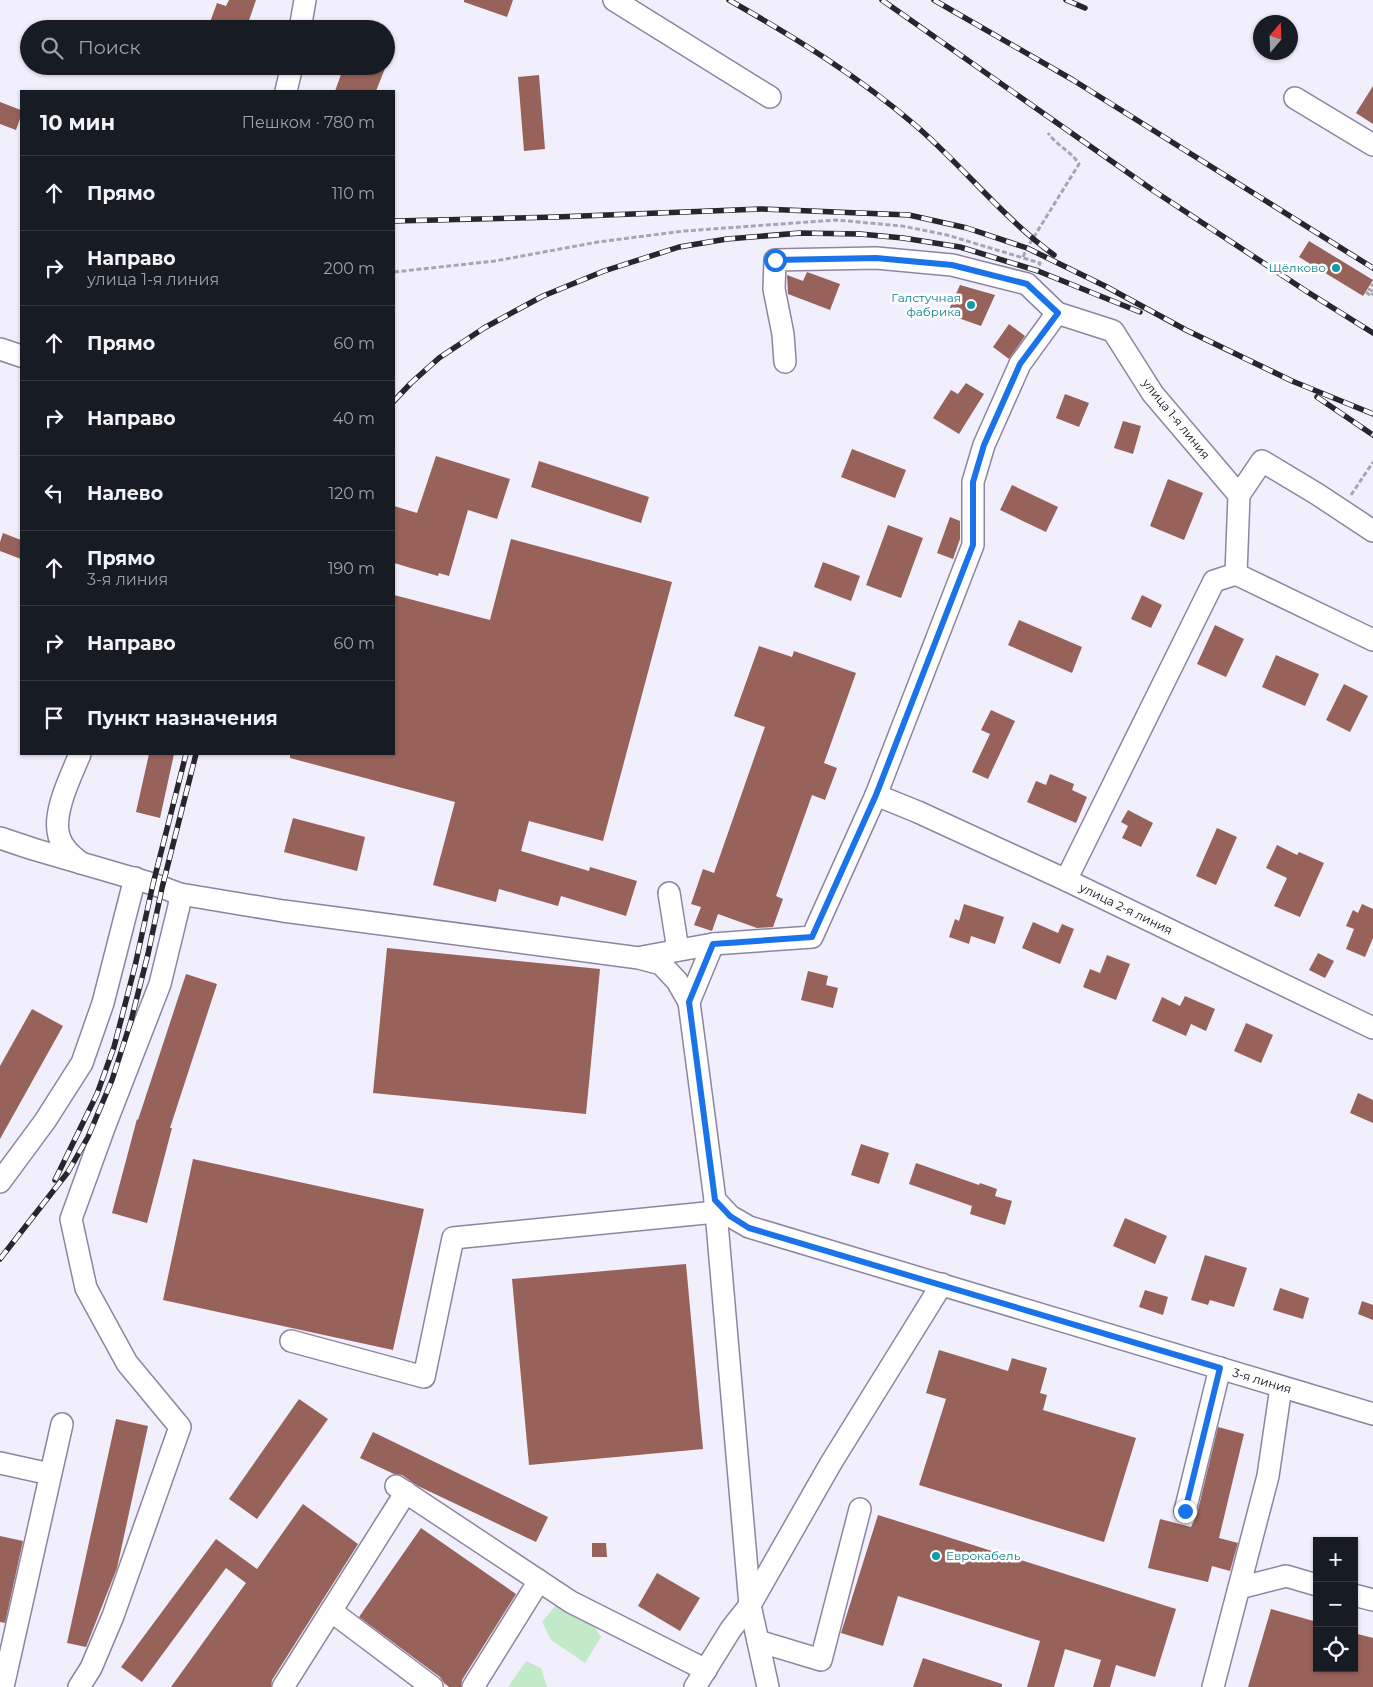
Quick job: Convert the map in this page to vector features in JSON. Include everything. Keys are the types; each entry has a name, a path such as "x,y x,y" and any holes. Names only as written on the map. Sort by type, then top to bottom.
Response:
{"street":[{"path":"302,20 305,0"},
{"path":"614,0 770,97"},
{"path":"286,90 290,75"},
{"path":"1295,98 1373,146"},
{"path":"639,958 713,944 812,937 876,795 973,545 973,482 984,445 1020,364 1058,313 1027,284 952,265 876,258 775,260 774,289 783,334 785,362"},
{"name":"улица 1-я линия","path":"1058,313 1112,331 1153,394 1239,495"},
{"path":"0,349 20,356"},
{"path":"1236,574 1239,495 1262,461 1373,531"},
{"path":"1066,880 1214,581 1236,574 1373,640"},
{"path":"80,755 58,819 59,837 67,852 81,863"},
{"name":"улица 2-я линия","path":"876,795 918,812 1066,880 1373,1028"},
{"path":"33,849 59,837"},
{"path":"0,838 135,878 180,894 284,911 639,958 661,964 677,981 689,1002 716,1206 750,1605 768,1687"},
{"path":"0,1182 45,1122 82,1063 103,1002 135,878"},
{"path":"669,893 678,950"},
{"path":"79,1687 91,1668 113,1616 180,1427 127,1364 86,1288 71,1219 160,984 179,906 180,894"},
{"path":"689,1002 713,944"},
{"path":"291,1341 424,1377 453,1238 716,1206"},
{"name":"3-я линия","path":"716,1206 749,1228 1373,1414"},
{"path":"283,1687 331,1611 401,1489 571,1602 701,1678 731,1629 750,1605 831,1463 942,1284"},
{"path":"1185,1511 1220,1368"},
{"path":"1212,1687 1268,1476 1281,1387"},
{"path":"3,1687 62,1424"},
{"path":"0,1462 50,1474"},
{"path":"758,1641 821,1660 860,1509"},
{"path":"1239,1588 1286,1576 1313,1584"},
{"path":"473,1687 539,1581"},
{"path":"1358,1596 1373,1600"},
{"path":"331,1611 432,1687"}],"path":[{"path":"1023,257 1079,164 1048,133"},
{"path":"395,272 495,261 598,242 684,231 836,220 902,226 948,235 1040,263 1038,271"},
{"path":"1367,290 1373,292"},
{"path":"1341,510 1373,462"}],"green space":[{"path":"557,1604 585,1612 601,1637 585,1663 551,1640 542,1622"},
{"path":"526,1661 541,1668 547,1687 508,1687"}],"building":[{"path":"229,0 256,0 249,20 211,20 217,3 226,6"},
{"path":"464,0 513,0 507,17 464,2"},
{"path":"341,75 382,75 376,90 335,90"},
{"path":"539,75 545,149 524,151 518,77"},
{"path":"1373,86 1373,124 1356,113"},
{"path":"0,102 20,110 20,119 16,130 0,124"},
{"name":"Щёлково","path":"1309,241 1373,280 1363,296 1299,257"},
{"path":"807,272 840,284 830,310 788,294 787,275 803,281"},
{"name":"Галстучная фабрика","path":"960,285 995,295 981,326 947,314"},
{"path":"1009,324 1025,336 1009,359 993,347"},
{"path":"966,383 984,394 959,434 933,418 951,390 958,394"},
{"path":"1065,394 1089,403 1079,427 1056,418"},
{"path":"1123,421 1141,426 1133,454 1114,448"},
{"path":"852,449 906,470 895,498 841,477"},
{"path":"436,456 510,479 497,519 468,510 449,576 439,573 438,576 395,563 395,506 417,513"},
{"path":"539,461 649,497 641,523 531,487"},
{"path":"1168,479 1203,493 1184,540 1150,526"},
{"path":"1012,485 1058,507 1046,532 1000,510"},
{"path":"950,517 960,521 960,539 953,559 937,553"},
{"path":"888,525 923,538 901,598 866,585"},
{"path":"3,533 20,540 20,559 0,551"},
{"path":"511,539 672,582 603,841 529,821 521,851 589,871 590,867 637,881 626,916 561,896 558,906 499,889 496,902 433,885 455,802 290,758 290,755 395,755 395,595 490,620"},
{"path":"823,562 860,576 851,601 814,587"},
{"path":"1142,595 1162,605 1151,628 1131,619"},
{"path":"1019,620 1082,647 1072,673 1008,645"},
{"path":"1215,625 1244,639 1226,677 1197,664"},
{"path":"759,646 792,657 794,651 856,673 824,763 837,768 825,800 812,795 776,896 783,899 773,927 757,928 718,914 712,931 694,925 701,907 691,904 703,869 714,873 765,727 734,716"},
{"path":"1276,655 1319,674 1305,706 1262,687"},
{"path":"1344,684 1368,696 1350,732 1326,720"},
{"path":"991,710 1015,721 988,779 972,772 990,734 981,730"},
{"path":"149,755 174,755 160,818 136,812"},
{"path":"1050,774 1074,784 1072,790 1087,797 1076,823 1027,802 1036,781 1046,785"},
{"path":"1128,810 1153,823 1141,847 1122,838 1128,826 1121,822"},
{"path":"293,818 365,837 357,871 284,852"},
{"path":"1217,828 1237,837 1216,885 1196,876"},
{"path":"1277,845 1297,855 1299,852 1324,863 1300,917 1274,906 1287,878 1266,868"},
{"path":"964,904 1004,917 995,944 971,936 969,944 949,937 955,919 959,921"},
{"path":"1362,904 1373,909 1373,938 1365,957 1346,949 1354,929 1346,926 1353,910 1358,913"},
{"path":"1033,922 1058,933 1062,924 1074,929 1060,964 1022,948"},
{"path":"387,948 600,969 586,1114 373,1093"},
{"path":"1318,953 1334,961 1325,978 1309,970"},
{"path":"1107,955 1130,964 1116,1000 1083,987 1090,969 1100,973"},
{"path":"808,971 828,976 826,985 838,988 833,1008 801,1000"},
{"path":"186,974 217,984 170,1128 172,1128 147,1223 112,1213 137,1119"},
{"path":"1185,996 1215,1009 1206,1031 1191,1024 1186,1036 1152,1021 1162,997 1180,1006"},
{"path":"32,1009 63,1026 0,1139 0,1066"},
{"path":"1246,1023 1273,1035 1261,1063 1234,1051"},
{"path":"1358,1093 1373,1100 1373,1123 1350,1113"},
{"path":"861,1144 889,1153 879,1184 851,1175"},
{"path":"193,1159 424,1209 393,1350 163,1300"},
{"path":"916,1163 979,1185 980,1183 997,1189 995,1196 1012,1201 1005,1225 970,1214 972,1206 909,1184"},
{"path":"1125,1218 1167,1236 1155,1264 1113,1246"},
{"path":"1205,1255 1247,1268 1234,1307 1210,1300 1208,1305 1191,1300"},
{"path":"686,1264 703,1449 529,1465 512,1279"},
{"path":"1280,1288 1309,1298 1303,1319 1273,1310"},
{"path":"1145,1290 1168,1297 1163,1315 1139,1307"},
{"path":"1362,1301 1373,1305 1373,1320 1358,1314"},
{"path":"939,1350 1008,1371 1012,1358 1047,1368 1040,1393 1047,1395 1043,1410 1136,1438 1104,1542 919,1485 946,1399 926,1393"},
{"path":"299,1399 328,1419 257,1519 229,1499"},
{"path":"116,1419 148,1426 117,1568 86,1647 67,1643"},
{"path":"1218,1427 1244,1434 1219,1538 1238,1543 1230,1571 1212,1566 1208,1582 1148,1568 1160,1519 1191,1527 1197,1514"},
{"path":"373,1432 548,1517 536,1542 418,1486 402,1475 394,1474 360,1458"},
{"path":"303,1504 358,1544 272,1680 271,1687 171,1687 246,1583 226,1568 142,1682 121,1667 216,1539 257,1569"},
{"name":"Еврокабель","path":"878,1515 1176,1609 1155,1677 1116,1665 1110,1687 1093,1687 1101,1660 1065,1649 1054,1687 1027,1687 1040,1641 898,1596 883,1646 841,1633"},
{"path":"421,1528 516,1594 462,1680 461,1687 449,1687 440,1677 359,1617"},
{"path":"0,1536 23,1541 5,1623 0,1622"},
{"path":"592,1543 606,1543 607,1557 592,1557"},
{"path":"657,1573 700,1598 680,1631 638,1606"},
{"path":"1271,1609 1313,1621 1313,1672 1358,1672 1358,1634 1373,1638 1373,1687 1248,1687"},
{"path":"923,1658 1002,1684 1002,1687 913,1687"}],"railway":[{"path":"729,0 825,58 893,107 950,157 1017,224 1054,255"},
{"path":"882,0 1154,191 1373,333"},
{"path":"934,0 1073,80 1373,268"},
{"path":"1066,0 1085,8"},
{"path":"395,221 761,209 909,215 967,228 1027,248 1105,286 1186,330 1292,381 1373,414"},
{"path":"395,400 439,358 484,328 543,296 604,271 679,247 727,239 800,233 860,234 903,238 960,247 1038,271 1140,312"},
{"path":"1317,397 1373,435"},
{"path":"55,1180 97,1094 114,1047 186,755"},
{"path":"0,1259 68,1172 88,1137 112,1080 131,1021 196,755"}],"place":[{"name":"Щёлково","path":"1336,268"},
{"name":"Галстучная фабрика","path":"971,305"},
{"name":"Еврокабель","path":"936,1556"}],"route":[{"path":"775,260 876,258 952,265 1027,284 1058,313 1020,364 984,445 973,482 973,545 876,795 812,937 713,944 689,1002 715,1200 730,1216 749,1228 1220,1368 1185,1511"}]}
